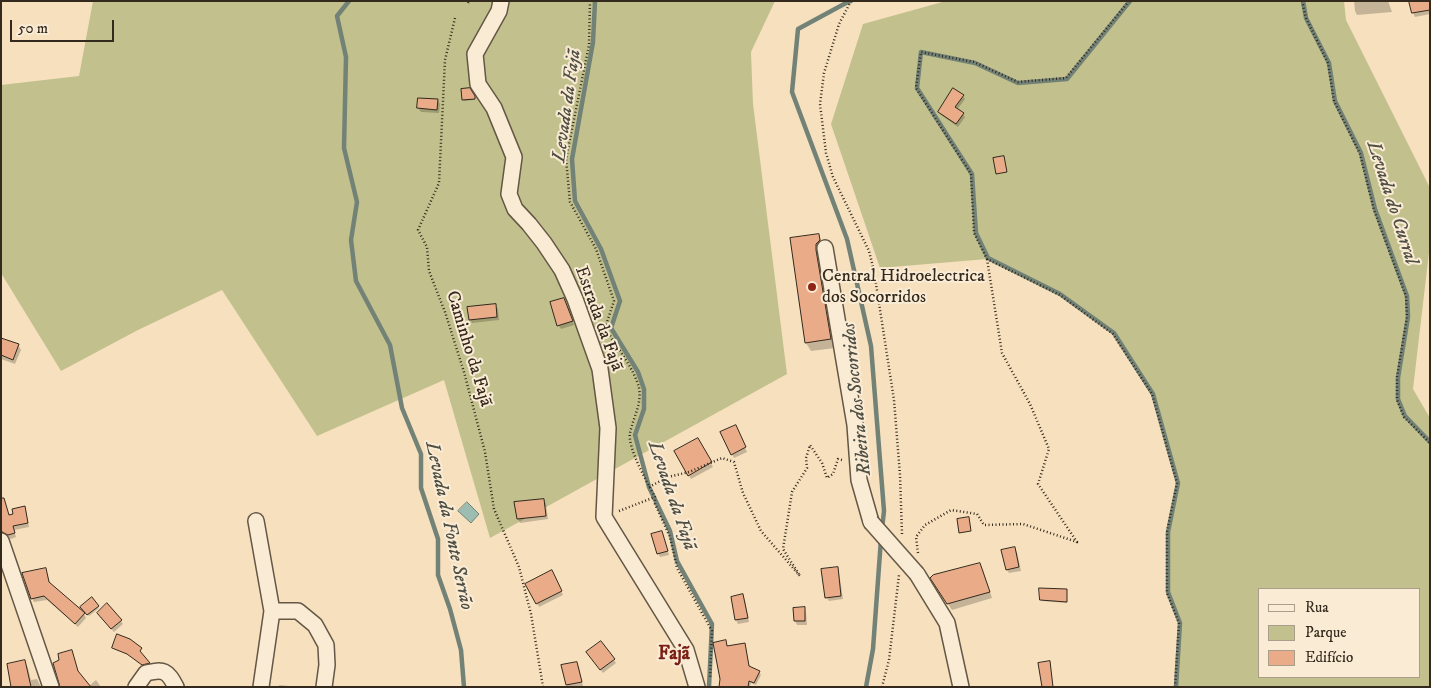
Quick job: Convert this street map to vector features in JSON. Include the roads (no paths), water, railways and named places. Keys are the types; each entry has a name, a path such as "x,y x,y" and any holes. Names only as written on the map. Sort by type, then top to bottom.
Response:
{"street":[{"name":"Estrada da Fajã","path":"501,1 499,11 475,54 478,84 494,108 514,157 509,194 515,209 544,243 562,270 575,299 600,369 608,428 604,517 686,650 704,683"},
{"path":"824,248 855,425 859,480 870,522 917,574 947,622 961,687"},
{"path":"256,521 272,611 261,687"},
{"path":"1,541 51,687"},
{"path":"272,611 298,611 315,625 326,645 327,666 324,687"},
{"path":"136,687 146,673 160,670 169,674 176,687"}],"water":[{"path":"467,502 479,514 471,523 458,511"}],"waterway":[{"name":"Levada da Fonte Serrão","path":"349,1 337,16 346,57 344,148 357,202 351,240 356,281 390,345 402,408 421,454 421,488 438,539 438,575 450,609 461,650 464,687"},
{"name":"Levada da Fajã","path":"595,1 593,42 572,159 575,201 601,249 620,301 611,328 638,372 644,389 644,409 635,435 649,487 670,531 677,561 712,624 709,687"},
{"name":"Ribeira dos Socorridos","path":"851,1 798,29 792,92 847,239 871,346 884,511 882,529"},
{"path":"1130,1 1067,79 1018,83 975,63 921,52 917,88 972,174 976,233 988,258 1060,294 1114,333 1153,394 1178,483 1168,532 1168,592 1180,623 1176,687"},
{"name":"Levada do Curral","path":"1303,1 1306,18 1329,63 1335,101 1361,153 1375,209 1407,296 1408,317 1398,378 1398,399 1405,416 1430,442"},
{"name":"Ribeira dos Socorridos","path":"866,687 873,649 881,539"}],"place":[{"name":"Central Hidroelectrica dos Socorridos","path":"812,287"}],"district":[{"name":"Fajã","path":"674,655"}]}
